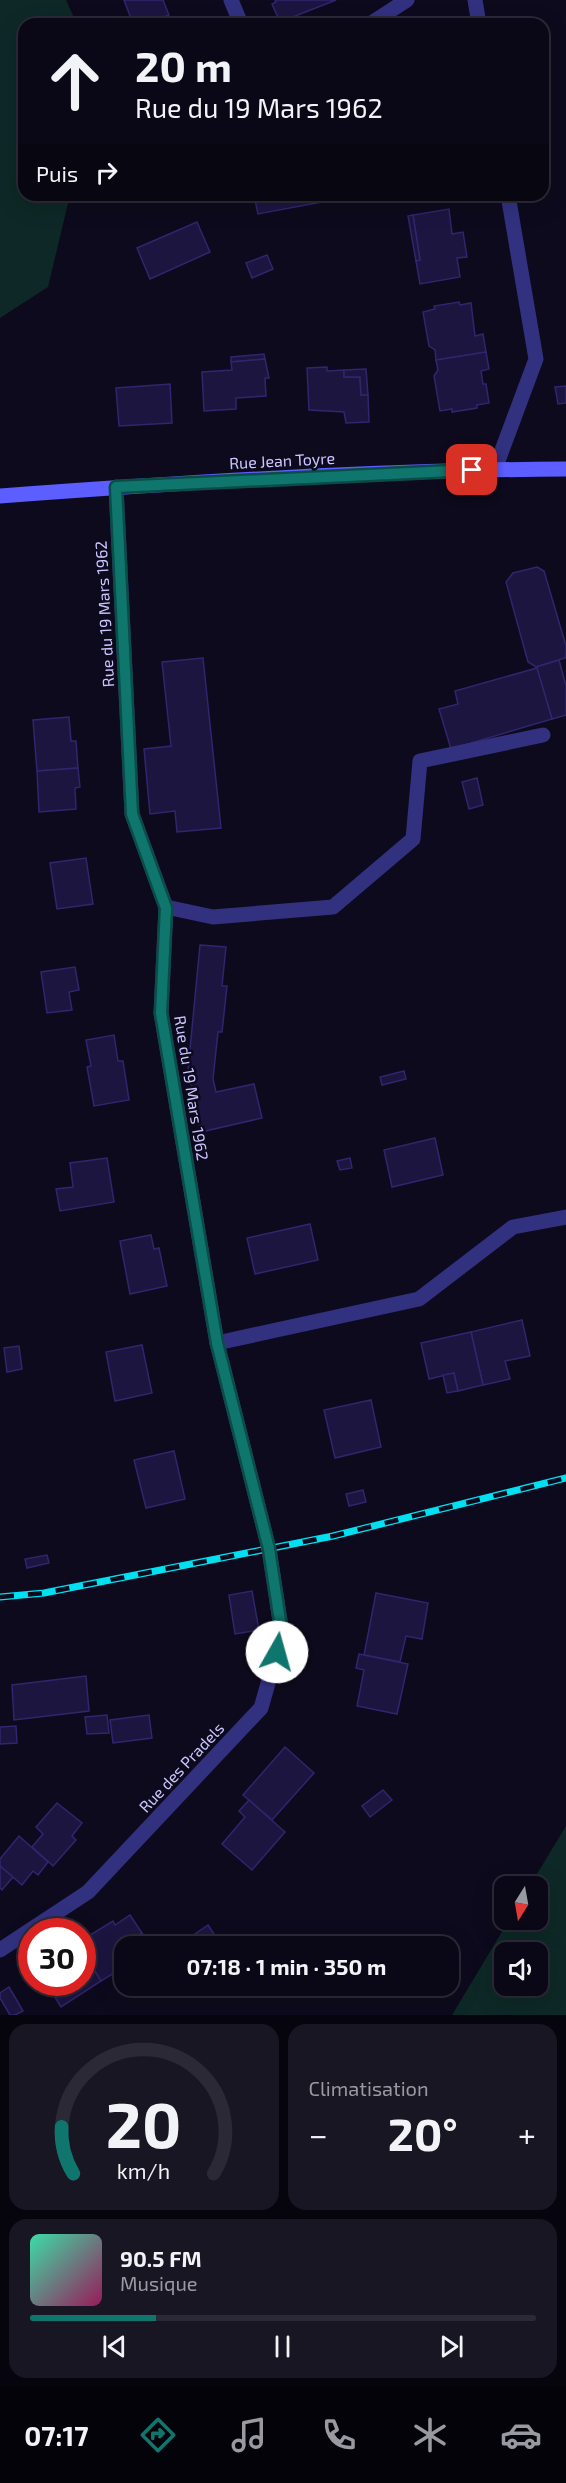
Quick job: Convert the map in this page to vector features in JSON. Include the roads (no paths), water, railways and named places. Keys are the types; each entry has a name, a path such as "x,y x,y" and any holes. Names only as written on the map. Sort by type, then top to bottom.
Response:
{"street":[{"path":"231,0 238,18"},
{"path":"379,18 407,0"},
{"path":"475,0 478,18"},
{"path":"495,470 536,358 509,201"},
{"name":"Rue Jean Toyre","path":"0,496 116,487 449,470 566,470"},
{"name":"Rue du 19 Mars 1962","path":"116,487 132,814 166,908 161,1013 217,1343 269,1549"},
{"path":"166,908 213,917 333,907 413,839 420,761 543,735"},
{"path":"217,1343 419,1299 513,1227 566,1217"},
{"name":"Rue des Pradels","path":"0,1950 88,1892 261,1708 282,1634 269,1549"}],"railway":[{"path":"0,1597 44,1593 333,1536 566,1478"}]}
